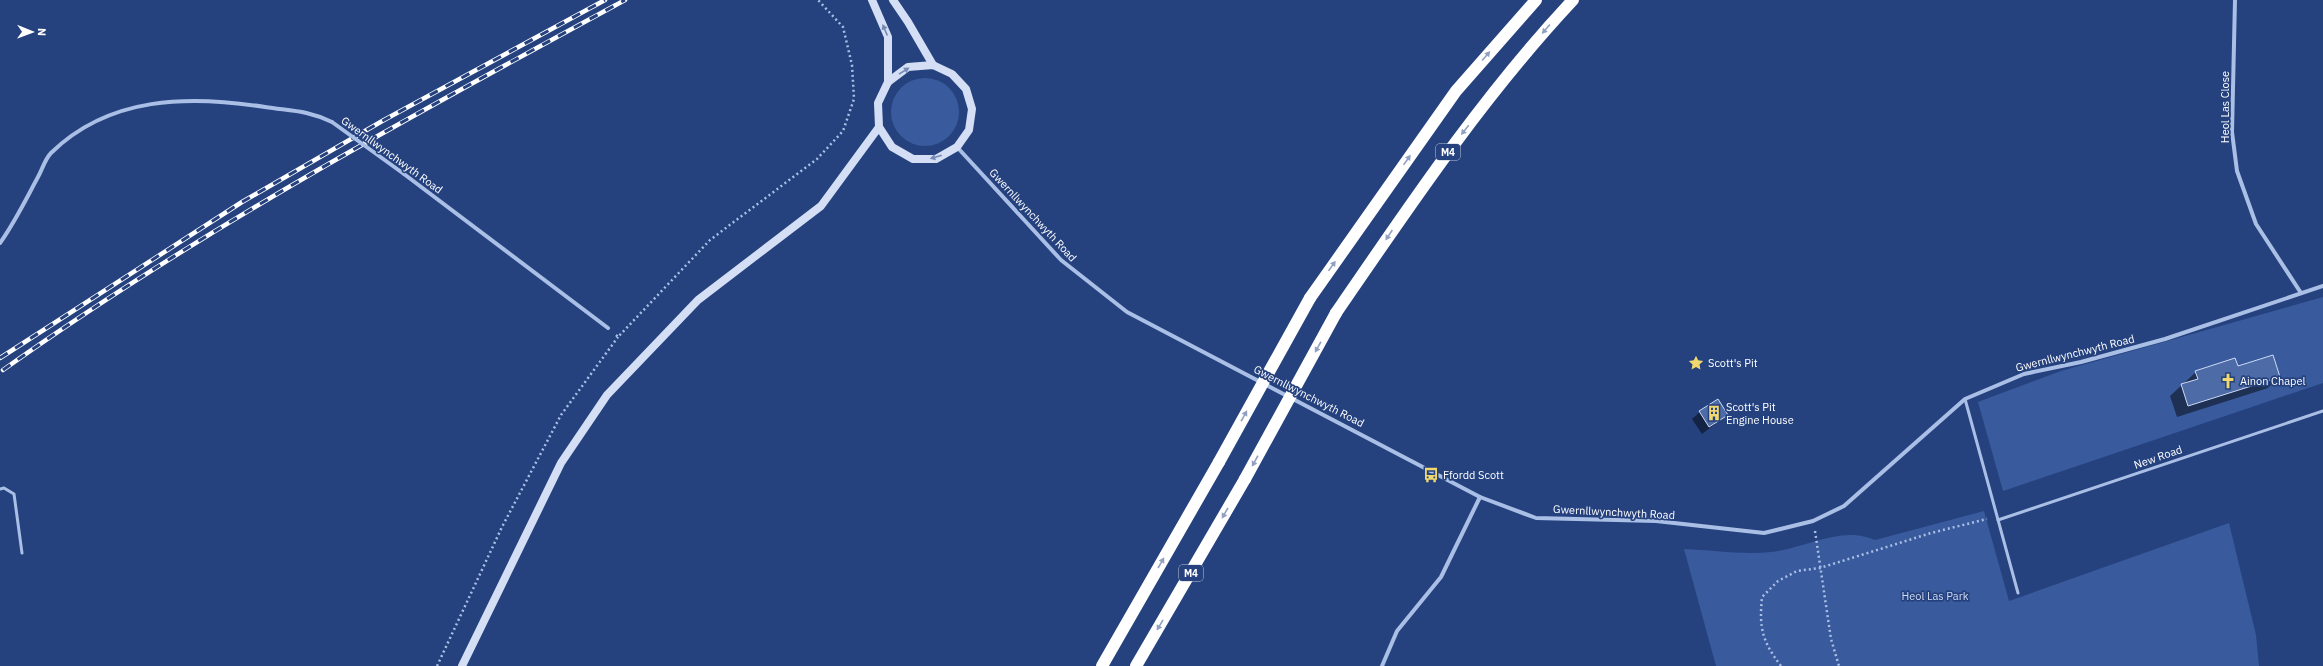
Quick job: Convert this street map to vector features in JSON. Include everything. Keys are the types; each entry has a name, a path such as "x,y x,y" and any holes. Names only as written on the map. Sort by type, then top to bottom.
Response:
{"highway":[{"name":"M4","path":"1102,666 1219,462 1310,298 1456,91 1536,0"},
{"name":"M4","path":"1136,666 1245,479 1336,313 1434,168 1546,29 1573,0"},
{"name":"M4","path":"1096,666 1142,596"}],"main road":[{"path":"872,0 888,37 888,82 878,103 879,127 892,147 913,159 936,159 957,147 969,130 972,109 966,89 952,74 933,66 908,68 888,82"},
{"path":"893,0 908,22 933,66"},
{"path":"462,666 561,463 607,395 698,300 821,206 879,127"}],"street":[{"name":"Heol Las Close","path":"2235,0 2232,132 2237,171 2256,224 2301,293"},
{"name":"Gwernllwynchwyth Road","path":"0,242 11,228 50,155 89,124 117,112 160,103 195,100 224,101 294,109 332,122 373,149 608,328"},
{"name":"Gwernllwynchwyth Road","path":"957,147 1061,260 1127,312 1480,497 1536,518 1656,521 1764,533 1813,521 1844,506 1965,399 2024,374 2081,362 2165,339 2323,286"},
{"path":"1382,666 1397,631 1441,577 1480,497"}],"lane":[{"path":"1965,399 2018,593"},
{"name":"New Road","path":"1998,518 2323,411"},
{"path":"0,489 4,488 14,494 22,553"}],"path":[{"path":"437,666 502,527 561,416 618,337 710,240 817,158 843,131 854,99 852,65 843,27 818,0"},
{"path":"608,328 618,337"},
{"path":"1781,666 1768,649 1760,622 1762,597 1778,581 1797,571 1820,568 1931,533 1998,518"},
{"path":"1813,521 1831,639 1839,666"}],"green space":[{"path":"925,78 938,81 949,88 956,99 959,112 956,125 949,136 938,143 925,146 912,143 901,136 894,125 891,112 894,99 901,88 912,81"},
{"path":"2323,297 2323,383 2003,491 1978,402 2061,371"},
{"name":"Heol Las Park","path":"1984,511 2009,601 2229,523 2256,635 2259,666 1716,666 1684,549 1760,553 1784,550 1836,536 1862,536 1875,540"}],"building":[{"name":"Ainon Chapel","path":"2273,355 2280,377 2188,406 2181,384 2198,379 2195,371 2235,358 2238,366"},
{"name":"Scott's Pit Engine House","path":"1718,399 1728,415 1709,427 1699,411"}],"railway":[{"path":"0,358 242,202 384,120 605,0"},
{"path":"3,370 153,269 230,222 387,131 625,0"}],"place":[{"name":"Scott's Pit","path":"1696,363"},
{"name":"Ainon Chapel","path":"2228,381"},
{"name":"Scott's Pit Engine House","path":"1714,413"},
{"name":"Ffordd Scott","path":"1431,475"}]}
